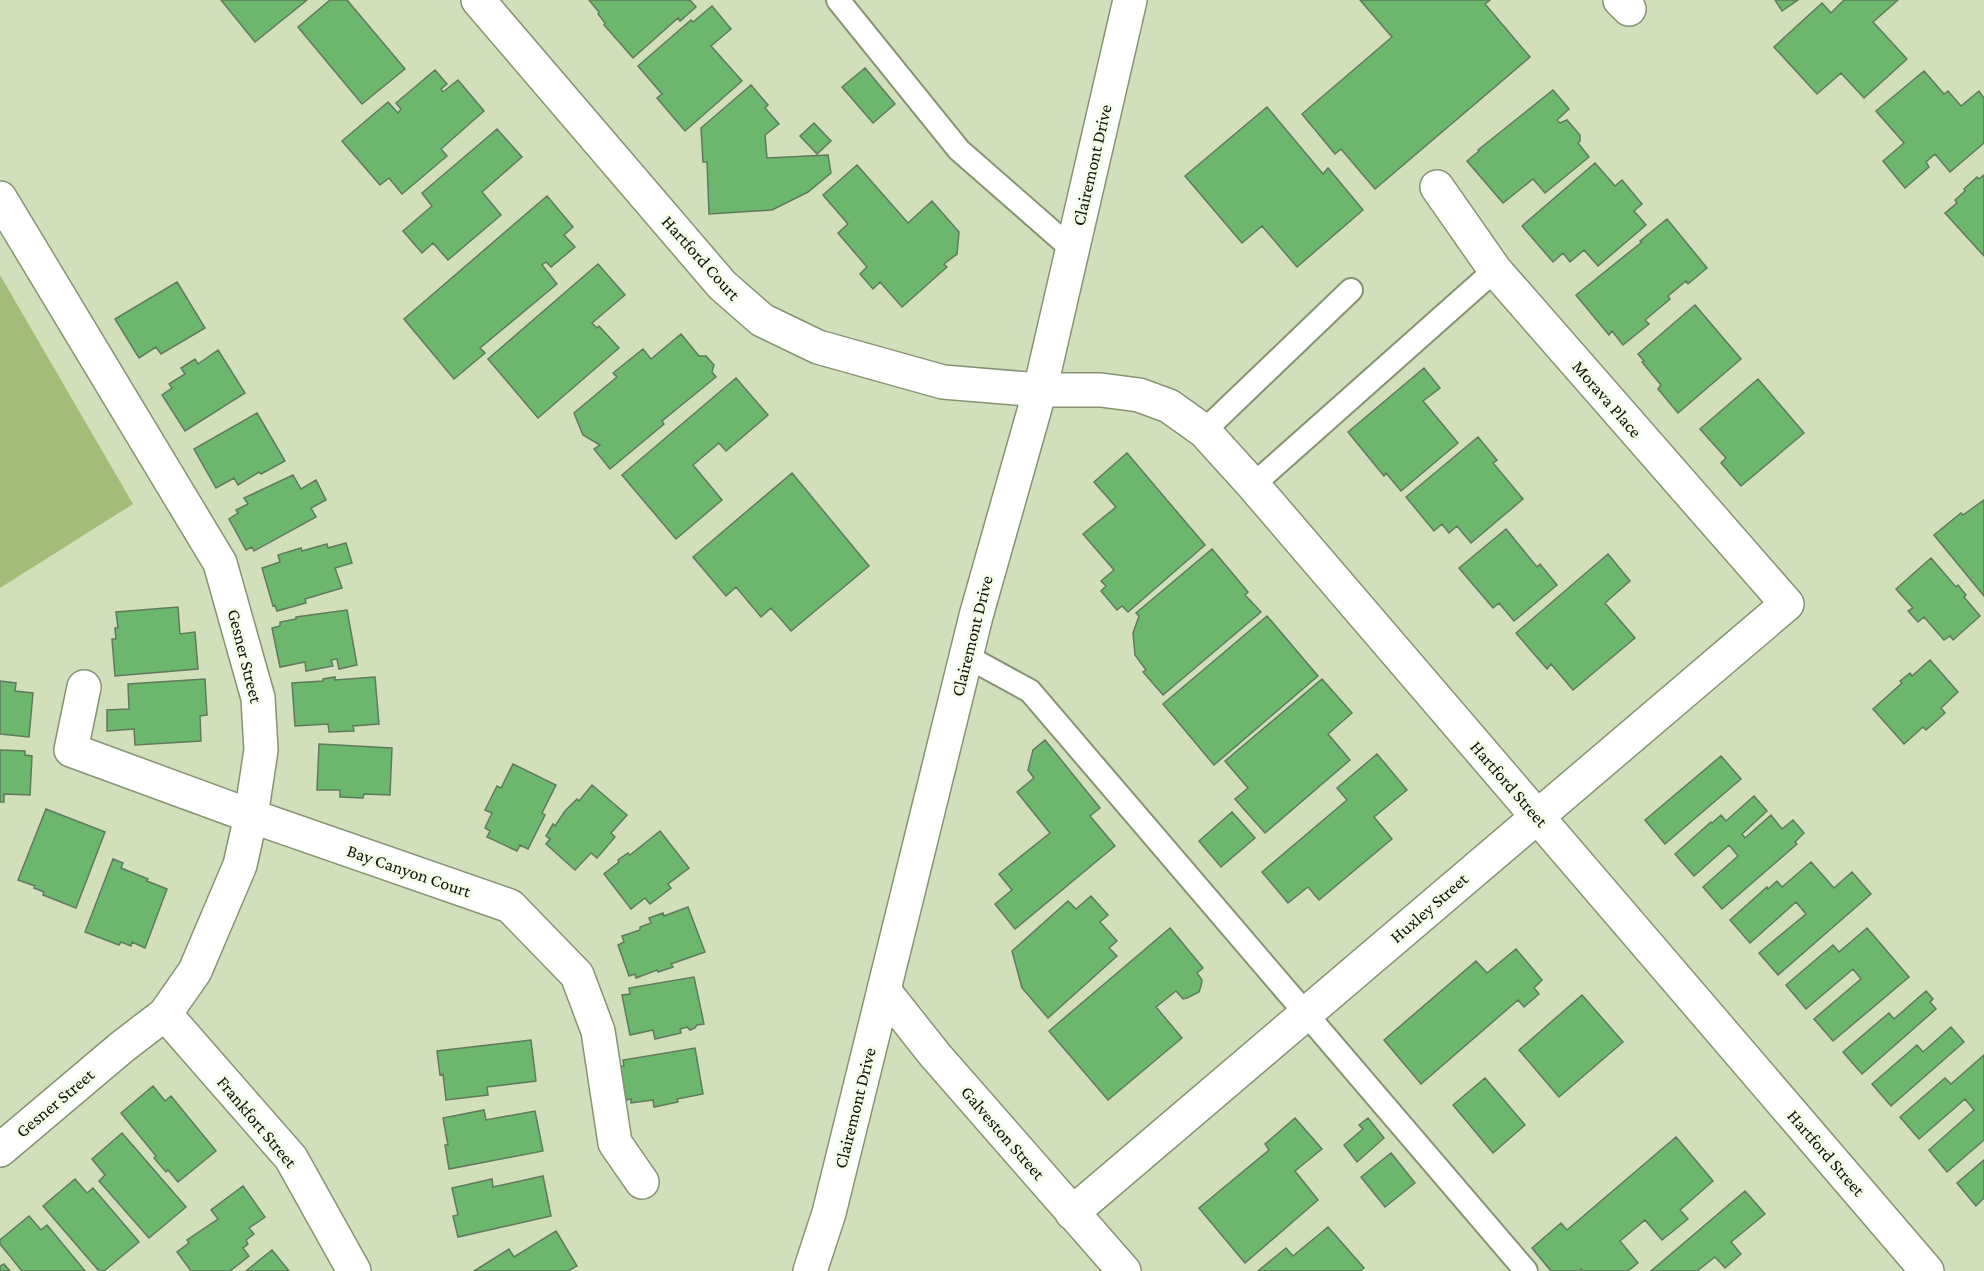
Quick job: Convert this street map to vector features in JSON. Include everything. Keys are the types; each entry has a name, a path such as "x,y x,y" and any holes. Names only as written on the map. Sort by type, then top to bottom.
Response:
{"street":[{"name":"Hartford Court","path":"478,0 722,285 762,320 818,347 943,382 1040,390"},
{"name":"Clairemont Drive","path":"810,1271 829,1213 976,616 1040,390 1130,0"},
{"name":"Morava Place","path":"1437,187 1495,270 1786,604"},
{"name":"Gesner Street","path":"0,198 220,563 258,698 261,750 251,816 240,865 195,971 165,1014 122,1047 0,1150"},
{"name":"Hartford Street","path":"1040,390 1101,390 1139,395 1169,406 1204,430 1927,1271"},
{"name":"Huxley Street","path":"1072,1213 1786,604"},
{"name":"Bay Canyon Court","path":"84,687 70,750 510,906 577,975 598,1032 615,1143 642,1182"},
{"name":"Galveston Street","path":"885,992 935,1054 1124,1271"},
{"name":"Frankfort Street","path":"165,1014 291,1158 354,1271"}],"lane":[{"path":"838,0 959,150 1072,249"},
{"path":"1253,485 1495,270"},
{"path":"1204,430 1351,290"},
{"path":"966,656 1030,691 1305,1014 1401,1122 1526,1271"}],"green space":[{"path":"0,275 133,504 0,588"}],"building":[{"path":"221,0 307,0 255,42"},
{"path":"330,0 347,0 405,69 362,104 298,27"},
{"path":"589,0 690,0 696,7 680,21 678,18 633,58 604,25 599,12"},
{"path":"1360,0 1490,0 1485,4 1530,57 1375,189 1341,149 1335,154 1302,114 1392,37"},
{"path":"1775,0 1798,0 1782,11"},
{"path":"1844,0 1898,0 1873,22 1907,59 1864,98 1841,73 1817,94 1774,47 1822,3 1831,13"},
{"path":"712,6 731,29 711,46 742,81 685,131 657,98 662,94 638,66 691,20 693,22"},
{"path":"865,68 895,104 873,123 842,87"},
{"path":"435,70 447,84 441,89 443,92 458,80 484,111 441,149 447,156 402,194 389,178 380,185 342,141 388,102 398,113 401,109 396,103"},
{"path":"1924,71 1944,94 1948,91 1961,106 1979,91 1984,98 1984,143 1950,172 1935,154 1926,162 1929,167 1905,188 1883,161 1904,143 1876,111"},
{"path":"751,85 768,105 765,108 779,124 765,135 767,158 828,155 831,173 808,192 772,210 709,214 707,162 703,162 701,128"},
{"path":"1553,90 1569,109 1557,120 1560,123 1567,120 1580,135 1578,143 1589,157 1545,193 1533,179 1503,203 1467,161"},
{"path":"1267,107 1323,174 1328,168 1363,210 1297,267 1262,226 1242,243 1185,176"},
{"path":"814,123 831,141 817,154 800,136"},
{"path":"497,129 522,157 482,192 501,215 448,260 433,243 422,253 403,231 432,206 422,193"},
{"path":"1595,163 1615,186 1622,180 1642,204 1634,211 1646,225 1598,266 1584,250 1570,262 1563,253 1553,262 1522,226"},
{"path":"857,165 908,223 932,201 959,232 957,254 944,264 947,267 902,307 880,282 873,289 860,274 867,267 838,233 848,224 823,195"},
{"path":"1984,175 1984,256 1945,213 1957,203 1955,200 1965,191 1964,189 1977,177 1979,179"},
{"path":"547,196 573,227 564,235 575,247 551,267 546,262 542,265 557,284 480,348 485,353 454,379 404,319"},
{"path":"1667,219 1707,268 1688,284 1686,281 1668,296 1670,299 1645,320 1649,324 1623,345 1612,331 1609,335 1576,295"},
{"path":"598,264 625,295 592,323 597,328 599,326 619,348 538,418 488,359"},
{"path":"177,282 205,328 161,354 156,347 139,358 115,319"},
{"path":"1695,305 1741,359 1678,413 1658,389 1661,385 1638,354"},
{"path":"681,334 699,356 706,356 714,365 712,372 716,377 662,421 664,424 610,469 594,449 600,445 583,435 574,413 617,377 613,373 643,349 651,359"},
{"path":"218,350 245,393 185,431 162,395 172,388 169,384 185,374 181,368 195,359 198,364"},
{"path":"1424,368 1440,388 1423,401 1458,443 1401,491 1386,473 1384,476 1348,432"},
{"path":"736,378 768,415 726,451 719,443 693,465 722,500 676,539 622,475"},
{"path":"1758,379 1804,433 1741,486 1721,463 1726,458 1700,429"},
{"path":"257,413 285,461 261,474 259,472 238,485 234,478 216,488 194,449"},
{"path":"1478,437 1497,460 1493,463 1523,499 1471,543 1457,526 1449,533 1442,524 1434,531 1406,497"},
{"path":"1127,453 1205,545 1128,612 1122,606 1117,610 1101,591 1106,586 1101,581 1114,570 1083,534 1116,507 1094,482"},
{"path":"792,473 869,566 791,631 771,608 761,617 736,587 726,596 693,557"},
{"path":"293,475 301,489 316,480 326,500 311,508 316,517 254,551 252,547 246,550 229,519 238,513 236,510 248,504 244,498"},
{"path":"1984,500 1984,596 1934,535 1961,513 1963,515"},
{"path":"1506,529 1537,567 1540,564 1557,585 1514,621 1499,603 1493,608 1459,568"},
{"path":"346,543 352,563 335,568 342,588 305,599 306,603 277,611 275,605 273,606 262,568 280,562 278,555 301,548 302,551 327,544 328,548"},
{"path":"1212,549 1248,592 1245,595 1261,612 1163,695 1143,672 1146,670 1135,655 1133,633 1139,616 1136,613"},
{"path":"1608,554 1630,581 1605,603 1635,638 1573,690 1551,664 1547,669 1516,633"},
{"path":"1931,558 1956,587 1958,585 1966,595 1964,597 1980,616 1953,640 1950,636 1944,640 1924,617 1918,622 1908,611 1913,608 1896,589"},
{"path":"178,607 180,634 195,632 198,669 115,676 112,639 116,639 115,628 118,628 116,612"},
{"path":"347,610 357,665 339,669 337,659 331,660 333,666 306,671 305,662 280,667 272,628 280,626 280,622 296,619 296,617"},
{"path":"1267,616 1318,676 1214,765 1163,704"},
{"path":"1930,660 1958,692 1941,708 1945,713 1926,730 1923,727 1904,744 1873,709 1902,683 1900,681 1910,673 1912,676"},
{"path":"335,677 335,680 375,677 379,724 353,726 354,731 329,732 328,724 295,726 292,683 323,681 323,679"},
{"path":"205,679 207,715 200,716 201,741 135,745 134,729 107,731 107,710 129,709 128,684"},
{"path":"1322,679 1352,713 1328,734 1350,760 1265,833 1235,799 1248,788 1225,761"},
{"path":"0,681 16,683 15,691 33,693 29,737 0,734"},
{"path":"1045,740 1100,808 1090,816 1115,846 1015,929 995,904 1012,890 999,874 1050,833 1017,792 1034,778 1028,770 1033,750"},
{"path":"319,744 392,748 390,795 364,794 363,798 340,797 340,790 317,790"},
{"path":"0,750 25,751 25,755 32,756 30,795 4,794 4,802 0,802"},
{"path":"1377,754 1407,790 1374,817 1392,839 1319,900 1308,887 1288,903 1262,872 1347,800 1337,788"},
{"path":"1721,756 1741,779 1665,844 1645,820"},
{"path":"513,764 556,785 542,813 545,815 528,849 520,845 517,851 487,837 490,831 485,828 492,813 485,810 497,786 501,788"},
{"path":"592,785 627,815 611,833 615,837 597,858 591,853 575,870 546,844 550,839 546,836 553,824 555,826 565,811 577,799 579,801"},
{"path":"1754,796 1767,811 1742,834 1745,838 1771,815 1782,829 1793,820 1804,833 1795,842 1797,844 1722,909 1703,887 1738,856 1729,845 1694,876 1675,854 1711,822 1721,815 1726,821"},
{"path":"46,809 105,832 76,908 43,895 44,892 34,888 35,886 18,880"},
{"path":"1232,812 1255,838 1221,867 1199,841"},
{"path":"660,831 689,868 668,884 671,888 650,904 645,898 631,909 604,874 619,862 618,860 628,853 630,855"},
{"path":"113,859 123,863 121,868 167,889 145,948 132,942 131,946 121,942 119,945 85,932"},
{"path":"1811,862 1834,888 1852,872 1871,894 1778,975 1759,953 1806,914 1796,902 1750,943 1730,920 1767,887 1768,889 1777,881 1782,887"},
{"path":"1091,896 1108,915 1100,922 1117,941 1109,948 1117,956 1048,1018 1022,988 1012,951 1068,901 1076,909"},
{"path":"688,907 705,952 671,964 673,967 658,972 657,970 636,978 635,974 629,976 618,945 624,942 622,936 640,930 640,927 651,923 649,918 663,913 664,916"},
{"path":"1170,928 1203,968 1197,973 1202,980 1199,992 1183,999 1176,991 1156,1007 1182,1038 1108,1100 1049,1031"},
{"path":"1867,928 1909,977 1833,1041 1814,1019 1861,979 1853,969 1806,1009 1786,985 1833,945 1839,952"},
{"path":"1516,949 1542,980 1534,988 1539,994 1524,1007 1518,1000 1421,1084 1384,1040 1476,961 1487,973"},
{"path":"694,977 704,1024 697,1025 690,1030 687,1027 680,1029 681,1033 655,1039 653,1030 630,1035 622,995 630,994 629,988"},
{"path":"1926,991 1933,999 1930,1002 1936,1009 1862,1074 1843,1052 1889,1013 1894,1019"},
{"path":"1582,995 1623,1042 1559,1097 1519,1050"},
{"path":"1951,1027 1964,1042 1891,1106 1872,1084 1917,1045 1923,1052"},
{"path":"531,1040 536,1081 487,1087 488,1095 446,1100 437,1051"},
{"path":"695,1048 703,1094 677,1099 678,1102 654,1107 653,1100 631,1103 631,1099 626,1100 620,1066 624,1066 623,1060"},
{"path":"1984,1055 1984,1140 1947,1172 1929,1150 1974,1110 1965,1099 1919,1139 1900,1117 1945,1078 1951,1084"},
{"path":"1485,1078 1525,1125 1493,1153 1453,1105"},
{"path":"153,1086 165,1101 171,1096 216,1151 178,1182 154,1158 156,1156 121,1113"},
{"path":"484,1110 486,1120 535,1111 543,1151 449,1169 445,1145 448,1145 443,1118"},
{"path":"1295,1118 1322,1149 1295,1171 1318,1200 1245,1263 1199,1208 1269,1150 1265,1144"},
{"path":"1368,1118 1384,1138 1357,1162 1344,1145 1363,1129 1359,1125"},
{"path":"122,1133 186,1207 149,1238 99,1181 105,1175 92,1159"},
{"path":"1676,1137 1713,1181 1680,1210 1688,1219 1662,1240 1645,1220 1620,1241 1638,1263 1628,1271 1583,1271 1581,1269 1579,1271 1551,1271 1532,1248 1561,1223 1567,1230"},
{"path":"1391,1153 1415,1183 1385,1207 1361,1177"},
{"path":"1984,1160 1984,1198 1976,1206 1957,1183"},
{"path":"543,1176 551,1216 458,1237 453,1216 458,1215 452,1188 492,1179 493,1187"},
{"path":"75,1179 87,1193 93,1188 139,1242 104,1271 99,1271 43,1206"},
{"path":"243,1186 265,1217 249,1228 254,1234 246,1240 248,1244 243,1248 249,1256 230,1271 191,1271 177,1252 189,1243 187,1240 218,1219 211,1210"},
{"path":"1745,1191 1765,1214 1731,1242 1741,1254 1725,1268 1715,1257 1697,1271 1651,1271"},
{"path":"29,1216 41,1230 47,1225 85,1271 22,1271 0,1244 0,1240"},
{"path":"1328,1227 1364,1268 1360,1271 1258,1271 1286,1248 1293,1256"},
{"path":"556,1231 577,1266 568,1271 474,1271 509,1249 514,1257"},
{"path":"272,1250 289,1271 246,1271"},
{"path":"4,1264 10,1271 0,1271 0,1266"}]}
